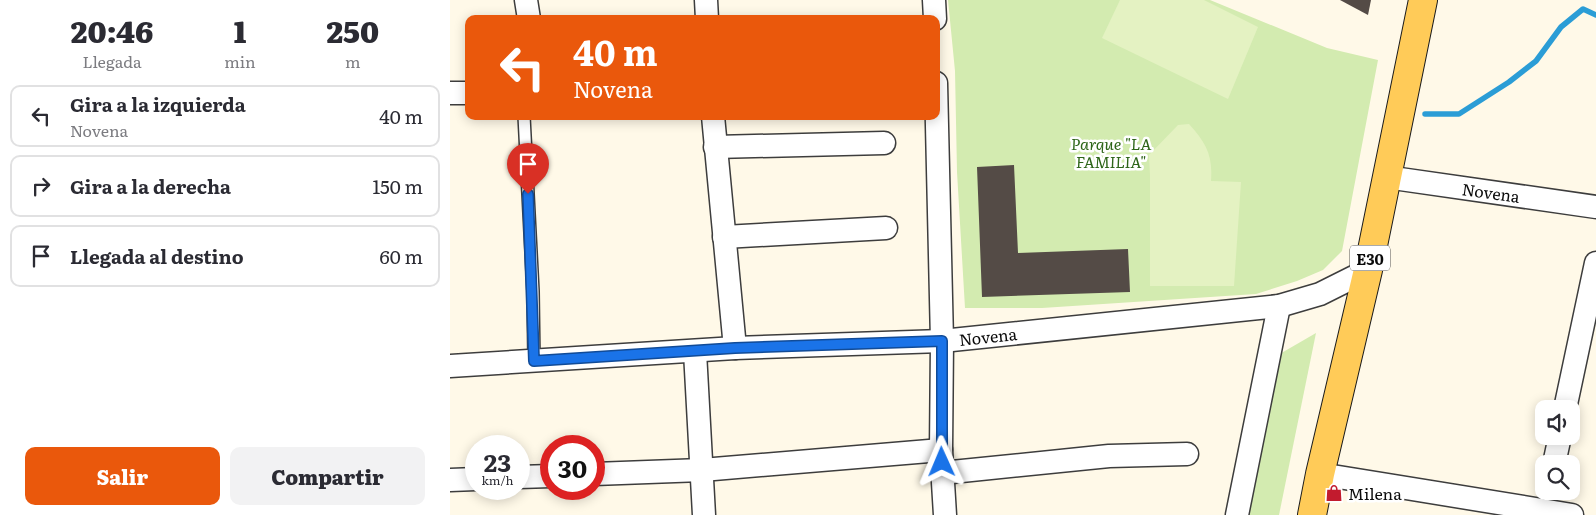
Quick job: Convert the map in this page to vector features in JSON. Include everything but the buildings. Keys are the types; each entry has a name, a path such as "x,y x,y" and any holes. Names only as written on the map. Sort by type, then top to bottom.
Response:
{"main road":[{"name":"E30","path":"1312,515 1368,270 1423,0"}],"street":[{"path":"526,0 528,15"},
{"path":"706,0 707,15"},
{"path":"934,0 935,15"},
{"path":"450,93 465,93"},
{"path":"712,120 735,348"},
{"path":"937,120 942,341 941,450 945,515"},
{"path":"715,147 884,143"},
{"name":"Novena","path":"1386,177 1596,207"},
{"path":"724,238 886,228"},
{"path":"1567,400 1596,263"},
{"name":"Novena","path":"450,366 735,348 942,341 1279,306 1320,294 1368,270"},
{"path":"1237,515 1279,306"},
{"path":"695,352 704,515"},
{"path":"605,474 702,470 941,450"},
{"path":"942,472 1109,456 1187,454"},
{"path":"1320,474 1545,506 1572,515"},
{"path":"450,480 465,479"}],"lane":[{"path":"524,120 533,291 534,361"}],"green space":[{"name":"Parque \"LA FAMILIA\"","path":"948,0 1210,0 1327,48 1378,60 1342,251 1323,270 1297,281 1256,294 1042,308 965,308 957,172 955,71"},
{"path":"1120,0 1204,0 1258,27 1228,99 1102,38"},
{"path":"1189,124 1200,137 1207,150 1211,164 1211,181 1241,182 1234,286 1150,286 1149,155 1178,125"},
{"path":"1316,333 1279,515 1247,515 1278,355"}],"waterway":[{"path":"1425,114 1459,114 1509,82 1536,61 1561,27 1583,9 1596,15"}],"place":[{"name":"Milena","path":"1334,493"}],"route":[{"path":"528,194 533,291 534,361 735,348 942,341 942,462"}]}
